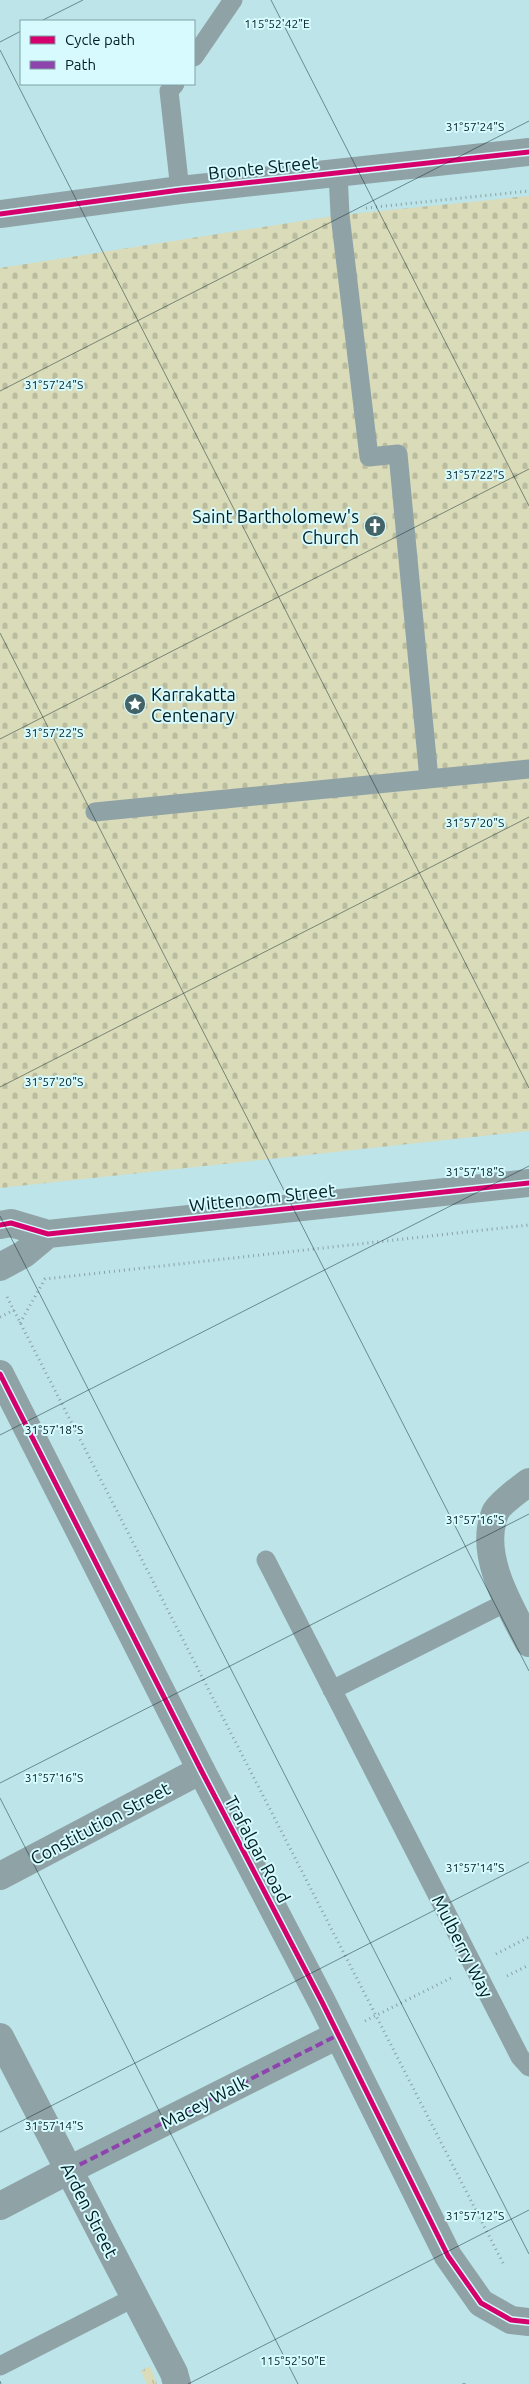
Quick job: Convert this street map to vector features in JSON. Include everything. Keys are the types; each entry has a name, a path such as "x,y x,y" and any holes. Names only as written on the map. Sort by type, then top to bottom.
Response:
{"street":[{"name":"Bronte Street","path":"0,214 180,190 529,152"},
{"name":"Wittenoom Street","path":"0,1225 12,1222 48,1234 529,1183"},
{"path":"0,1267 24,1254 48,1234"},
{"name":"Trafalgar Road","path":"0,1375 338,2035 448,2256 481,2303 520,2321"},
{"path":"529,1482 495,1512 488,1549 508,1602 529,1644"},
{"name":"Constitution Street","path":"0,1876 201,1770"},
{"name":"Macey Walk","path":"0,2206 338,2035"},
{"name":"Arden Street","path":"0,2037 174,2373 177,2384"}],"lane":[{"path":"195,55 233,0"},
{"path":"174,85 170,92 180,190"},
{"path":"338,172 340,215 369,457 398,454 429,779"},
{"path":"95,812 529,769"},
{"name":"Mulberry Way","path":"266,1560 520,2057 529,2067"},
{"path":"332,1690 508,1602"},
{"path":"0,2366 135,2297"}],"path":[{"path":"340,215 358,209 529,191"},
{"path":"20,1323 45,1280 529,1225"},
{"path":"5,1294 504,2265"},
{"path":"0,1317 14,1310"},
{"path":"505,1949 529,1937"},
{"path":"338,2035 474,1966"}],"green space":[{"path":"529,196 529,1131 0,1188 0,268 340,215"},
{"path":"150,2366 157,2384 147,2384 141,2371"}],"marked path":[{"path":"69,2170 338,2035"}],"cycle path":[{"path":"0,214 180,190 529,152"},
{"path":"0,1225 11,1223 48,1234 529,1183"},
{"path":"0,1374 201,1770 322,2002 448,2256 481,2303 511,2320 529,2322"}],"place":[{"name":"Saint Bartholomew's Church","path":"375,526"},
{"name":"Karrakatta Centenary","path":"135,704"}]}
